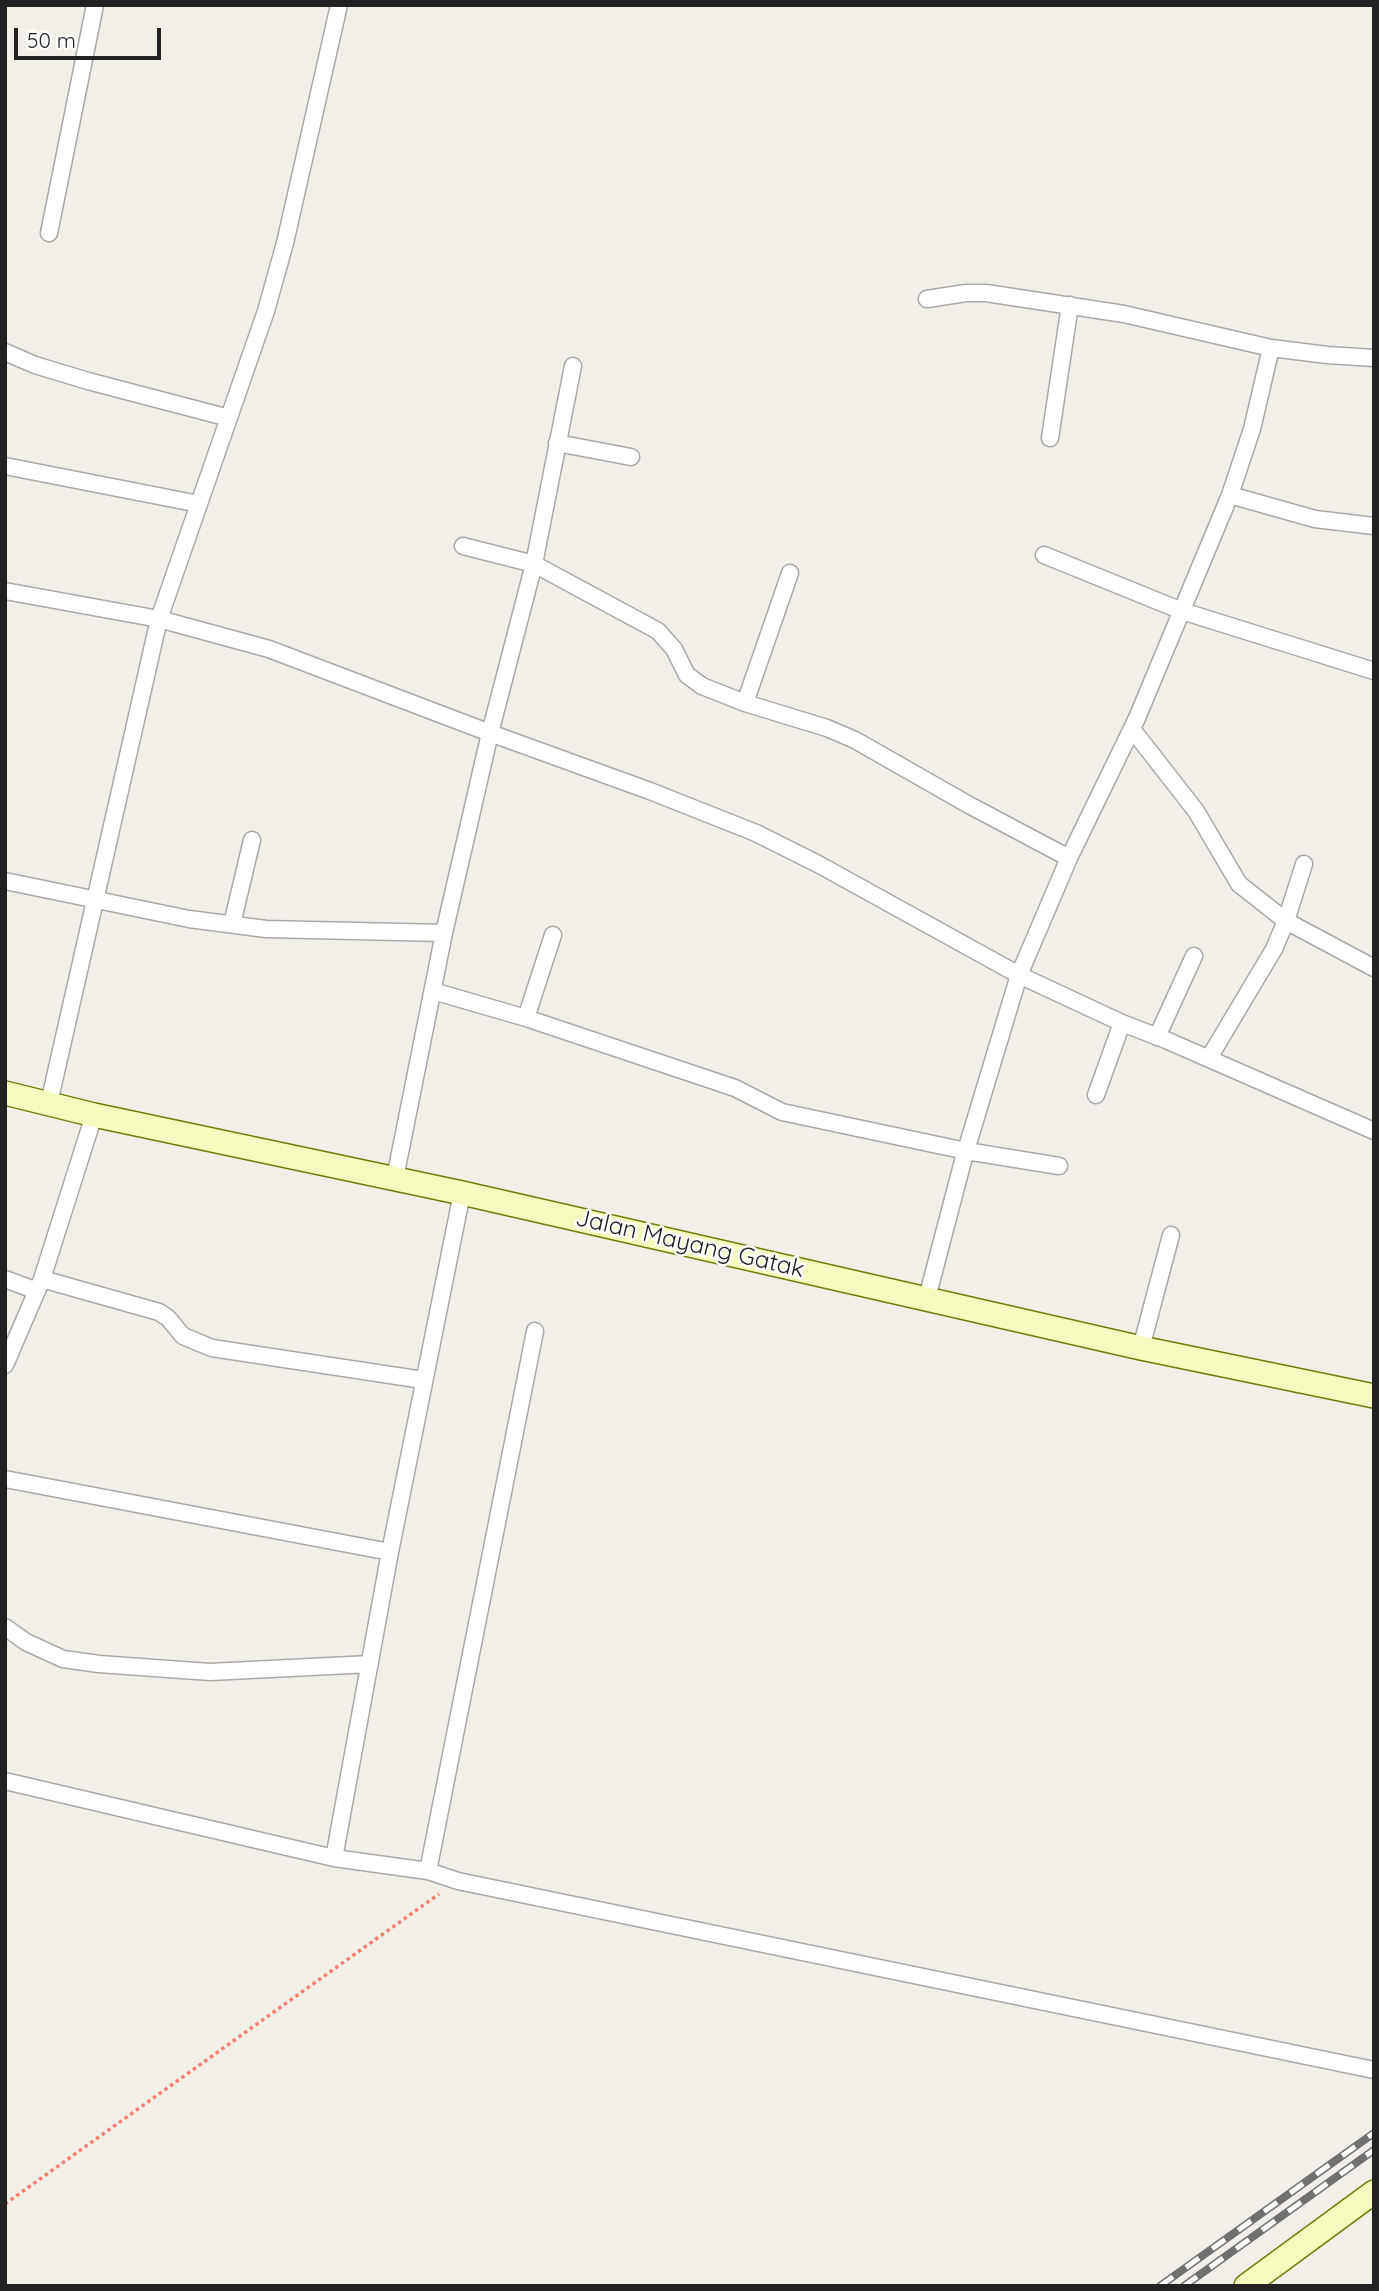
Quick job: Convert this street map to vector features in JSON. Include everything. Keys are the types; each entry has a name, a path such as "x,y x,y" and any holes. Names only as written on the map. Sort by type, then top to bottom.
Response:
{"street":[{"path":"49,233 95,5"},
{"path":"49,1103 159,619 267,311 339,5"},
{"path":"927,299 986,293 1124,314 1271,348 1374,358"},
{"path":"1050,438 1070,305"},
{"path":"927,1298 966,1151 1019,975 1069,858 1135,724 1230,495 1252,429 1271,348"},
{"path":"5,352 35,365 88,381 229,418"},
{"path":"396,1178 444,933 490,733 534,564 573,366"},
{"path":"557,443 631,457"},
{"path":"5,466 199,504"},
{"path":"1230,495 1314,519 1374,527"},
{"path":"463,546 534,564 658,631 674,649 687,675 702,686 855,740 1069,858"},
{"path":"1044,555 1182,611 1374,671"},
{"path":"745,703 790,573"},
{"path":"5,590 159,619 269,649 650,790 756,833 818,864 1019,975 1122,1023 1209,1058 1374,1131"},
{"path":"1135,724 1196,811 1238,884 1286,921 1374,968"},
{"path":"232,924 251,840"},
{"path":"1209,1058 1274,949 1304,864"},
{"path":"5,881 189,919 267,929 444,933"},
{"path":"526,1018 553,935"},
{"path":"1157,1037 1194,956"},
{"path":"433,991 526,1018 735,1088 782,1112 966,1151 1059,1166"},
{"path":"1096,1094 1122,1023"},
{"name":"Jalan Mayang Gatak","path":"5,1093 94,1115 396,1178 1141,1348 1374,1396"},
{"path":"5,1365 40,1285 94,1115"},
{"path":"334,1858 423,1380 462,1193"},
{"path":"1141,1348 1171,1236"},
{"path":"5,1279 159,1312 165,1315 183,1336 212,1348 423,1380"},
{"path":"428,1871 535,1331"},
{"path":"5,1479 390,1552"},
{"path":"5,1627 26,1642 63,1659 99,1664 210,1672 370,1664"},
{"path":"5,1781 334,1858 428,1871 458,1881 1374,2070"},
{"path":"1255,2284 1374,2192"}],"path":[{"path":"5,2204 458,1881"}],"railway":[{"path":"1160,2286 1374,2133"},
{"path":"1184,2286 1374,2150"}]}
